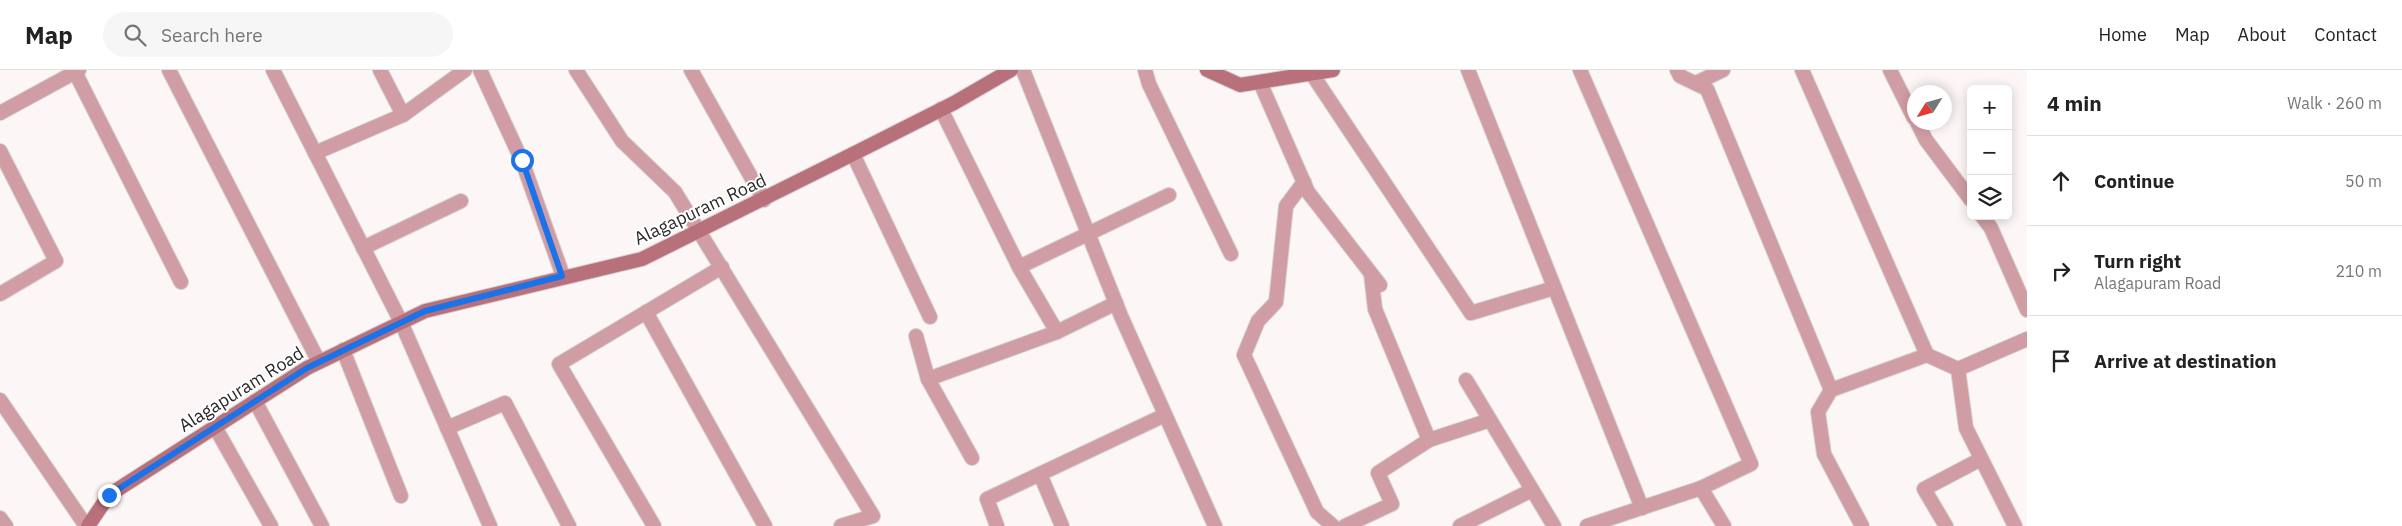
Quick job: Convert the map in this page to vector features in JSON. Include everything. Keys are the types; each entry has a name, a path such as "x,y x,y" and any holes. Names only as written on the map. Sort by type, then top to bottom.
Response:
{"main road":[{"name":"Alagapuram Road","path":"87,526 109,495 319,362 425,311 562,276 642,259 764,200 941,109 1010,70"},
{"path":"1207,70 1240,85 1333,70"}],"street":[{"path":"169,70 319,362"},
{"path":"273,70 401,322 490,526"},
{"path":"380,70 403,115"},
{"path":"315,153 403,115 465,70"},
{"path":"480,70 522,160 562,276"},
{"path":"576,70 622,141 675,192 700,230 872,516 841,526"},
{"path":"691,70 764,200"},
{"path":"1023,70 1116,303 1215,526"},
{"path":"1145,70 1149,84 1231,254"},
{"path":"1468,70 1642,508"},
{"path":"1580,70 1751,464 1701,488 1587,526"},
{"path":"1677,70 1680,76 1707,89 1831,390"},
{"path":"1696,83 1723,70"},
{"path":"1802,70 1928,355 1958,369 2027,339"},
{"path":"1890,70 1907,104"},
{"path":"0,113 77,71 181,282"},
{"path":"1312,74 1471,313 1554,288"},
{"path":"1260,82 1308,192 1380,285"},
{"path":"941,109 1019,267 1056,332"},
{"path":"1921,130 1926,140 1967,195"},
{"path":"0,151 56,261 0,294"},
{"path":"853,154 930,317"},
{"path":"1304,182 1286,206 1276,302 1258,321 1244,355 1317,512 1332,526"},
{"path":"1019,267 1169,196"},
{"path":"363,248 461,201"},
{"path":"1985,220 2027,310"},
{"path":"654,526 559,364 722,267"},
{"path":"1370,273 1375,309 1429,440"},
{"path":"928,379 1056,332 1116,303"},
{"path":"646,312 765,526"},
{"path":"916,336 928,379 972,458"},
{"path":"344,350 401,496"},
{"path":"1862,526 1824,454 1818,412 1831,390 1928,355"},
{"path":"1958,369 1966,428 2015,526"},
{"path":"1466,380 1554,526"},
{"path":"0,400 87,526"},
{"path":"255,401 322,526"},
{"path":"447,428 505,403 569,526"},
{"path":"997,526 987,499 1166,415"},
{"path":"1345,526 1392,504 1378,473 1429,440 1490,420"},
{"path":"215,427 271,526"},
{"path":"1946,526 1924,489 1981,459"},
{"path":"1040,474 1062,526"},
{"path":"1701,488 1724,526"},
{"path":"1460,526 1532,490"},
{"path":"0,518 6,526"}],"route":[{"path":"109,495 307,368 425,311 562,276 522,160"}]}
